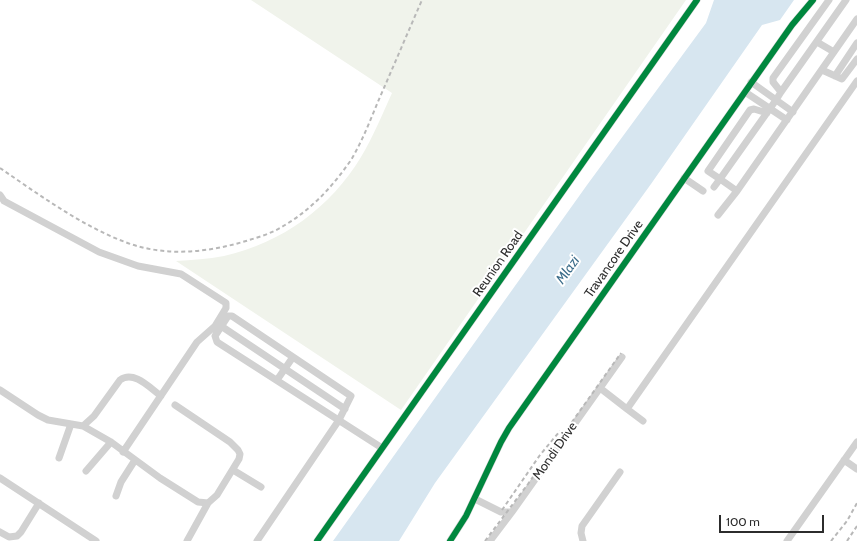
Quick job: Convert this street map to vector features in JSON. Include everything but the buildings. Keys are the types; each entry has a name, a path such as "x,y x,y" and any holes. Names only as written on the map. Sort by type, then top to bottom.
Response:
{"street":[{"name":"Reunion Road","path":"317,541 697,0"},
{"name":"Travancore Drive","path":"450,541 475,499 509,428 751,82 792,25 813,0"},
{"path":"781,92 773,82 773,78 829,0"},
{"path":"714,187 846,0"},
{"path":"718,215 737,191 857,19"},
{"path":"817,42 834,52"},
{"path":"834,76 857,43"},
{"path":"822,70 840,79 843,78 857,58"},
{"path":"627,409 857,81"},
{"path":"751,82 793,112"},
{"path":"745,92 768,111 787,120"},
{"path":"703,178 750,110 768,111"},
{"path":"708,171 737,191"},
{"path":"684,178 703,191"},
{"path":"0,198 99,252 138,266 182,274 226,303 226,308 215,326 197,342 123,452"},
{"path":"257,541 339,420 351,398 349,394 232,316 228,316 215,336 217,342 277,380 339,420 382,448"},
{"path":"221,326 345,409"},
{"name":"Mondi Drive","path":"490,541 622,356"},
{"path":"277,380 292,357"},
{"path":"83,426 94,416 120,380 128,376 137,379 161,396"},
{"path":"600,388 643,421"},
{"path":"0,390 43,417 53,421 83,426 110,442 198,502 208,503"},
{"path":"175,405 235,446 240,454 233,470 217,495 208,503 187,541"},
{"path":"59,458 72,424"},
{"path":"86,471 110,442"},
{"path":"787,541 857,442"},
{"path":"116,496 121,482 135,460"},
{"path":"844,460 857,469"},
{"path":"233,470 261,487"},
{"path":"583,541 581,533 582,526 620,472"},
{"path":"0,478 96,541"},
{"path":"475,499 500,512 512,512"},
{"path":"0,532 9,537 17,536 39,503"}],"shaded area":[{"path":"251,0 686,0 401,410 176,261 218,257 245,250 266,242 285,232 320,207 349,175 361,157 370,142 392,93"}],"water":[{"name":"Mlazi","path":"714,0 794,0 780,20 762,25 651,184 435,483 399,541 333,541 587,185 706,23"}],"railway":[{"path":"0,168 45,199 77,218 109,235 140,247 155,250 185,252 200,251 231,245 266,234 280,228 304,212 329,188 351,160 367,129 422,0"},
{"path":"485,541 528,484 621,353"},
{"path":"502,510 540,455 560,431"},
{"path":"831,541 847,521 857,503"},
{"path":"847,541 857,526"}],"cycle path":[{"path":"317,541 697,0"},
{"path":"450,541 466,516 509,428 792,25 813,0"}]}
